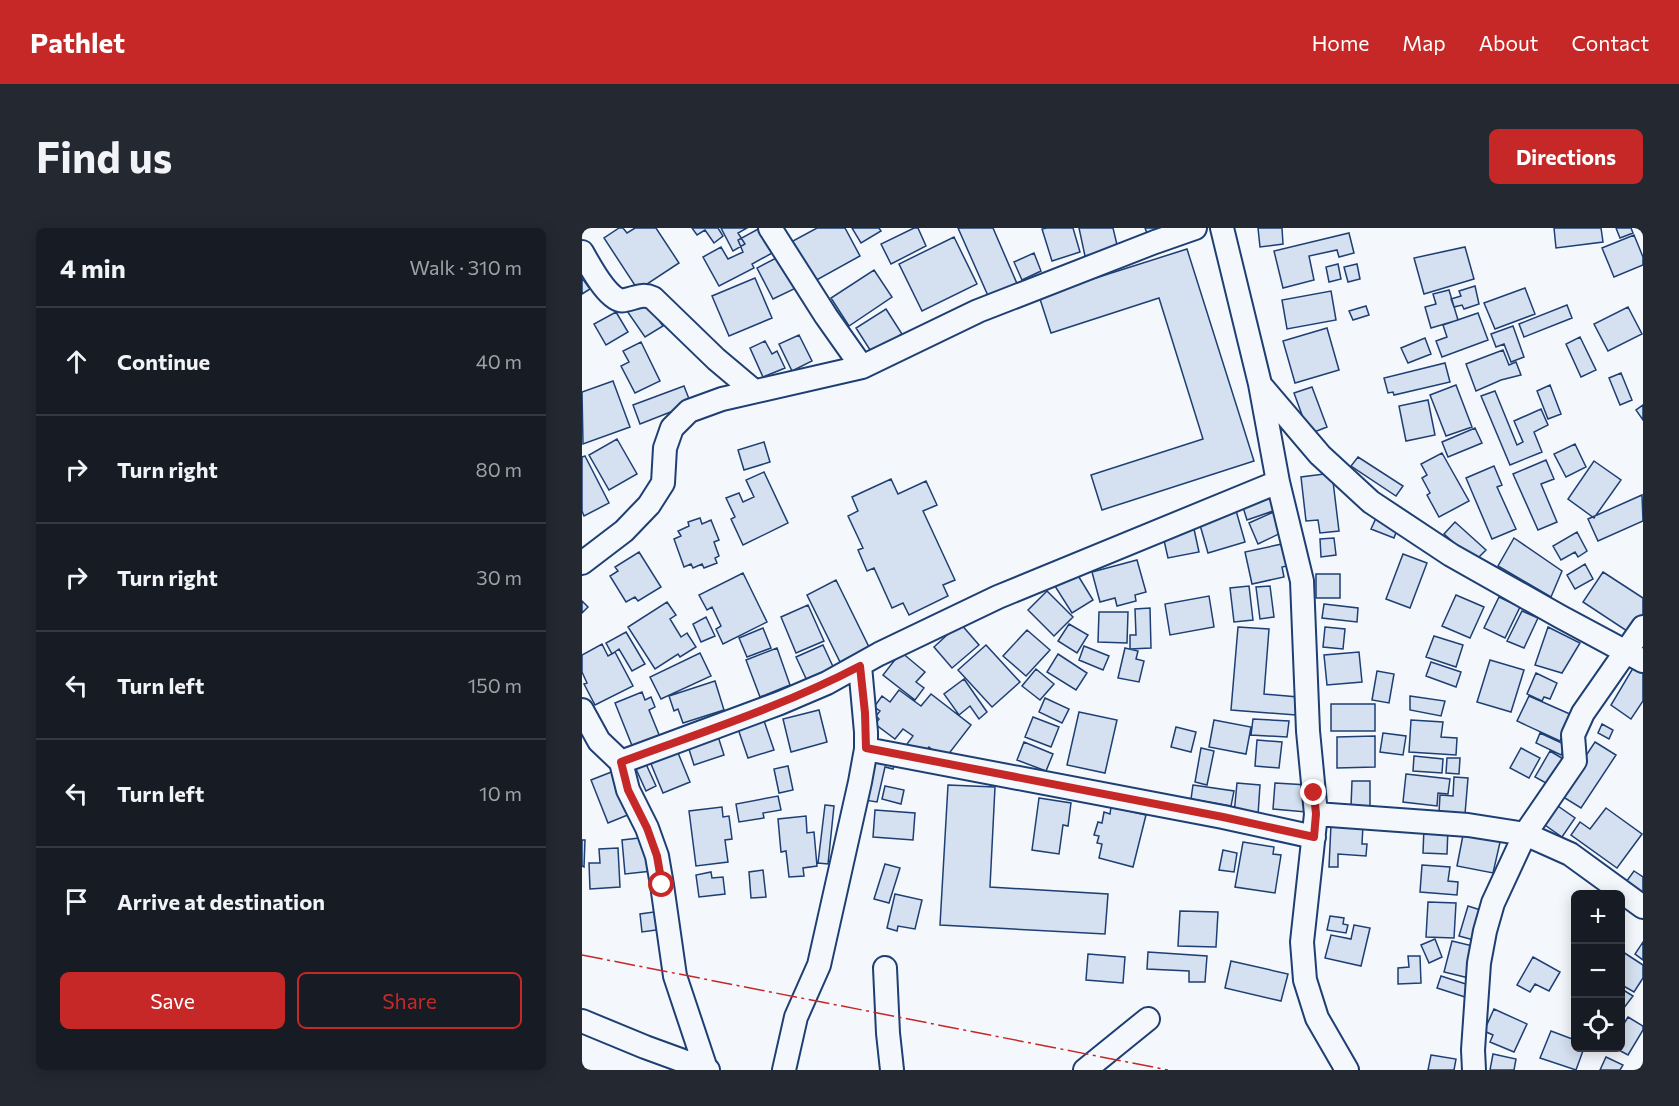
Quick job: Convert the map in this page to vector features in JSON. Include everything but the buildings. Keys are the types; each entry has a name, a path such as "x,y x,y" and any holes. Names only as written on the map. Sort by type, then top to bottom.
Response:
{"street":[{"path":"770,228 826,316 862,367"},
{"path":"582,563 624,531 649,505 663,483 665,448 672,428 689,411 722,399 862,367 999,303 1195,228"},
{"path":"1222,228 1260,384 1278,482 1302,582 1308,731 1316,814 1306,886 1302,942 1305,980 1317,1018 1347,1070"},
{"path":"582,252 615,299 623,302 645,294 653,298 754,392"},
{"path":"1260,384 1320,456 1371,502 1451,555 1635,656"},
{"path":"621,762 780,704 827,684 879,654 1036,580 1278,482"},
{"path":"1474,1070 1479,963 1493,903 1525,834 1575,761 1573,735 1580,721 1598,690 1635,656 1643,627"},
{"path":"784,1070 796,1017 819,965 866,748 860,666"},
{"path":"582,710 599,741 621,762 628,790 647,828 657,856 675,976 707,1070"},
{"path":"866,748 1223,817 1314,837"},
{"path":"1316,814 1457,824 1525,834 1570,854 1643,907"},
{"path":"885,968 892,1070"},
{"path":"1085,1070 1148,1019"},
{"path":"582,1021 707,1070"}],"power":[{"path":"582,955 1168,1070"}],"route":[{"path":"662,885 657,856 647,828 628,790 621,762 780,704 827,684 860,666 866,748 1223,817 1314,837 1316,814 1314,793"}]}
